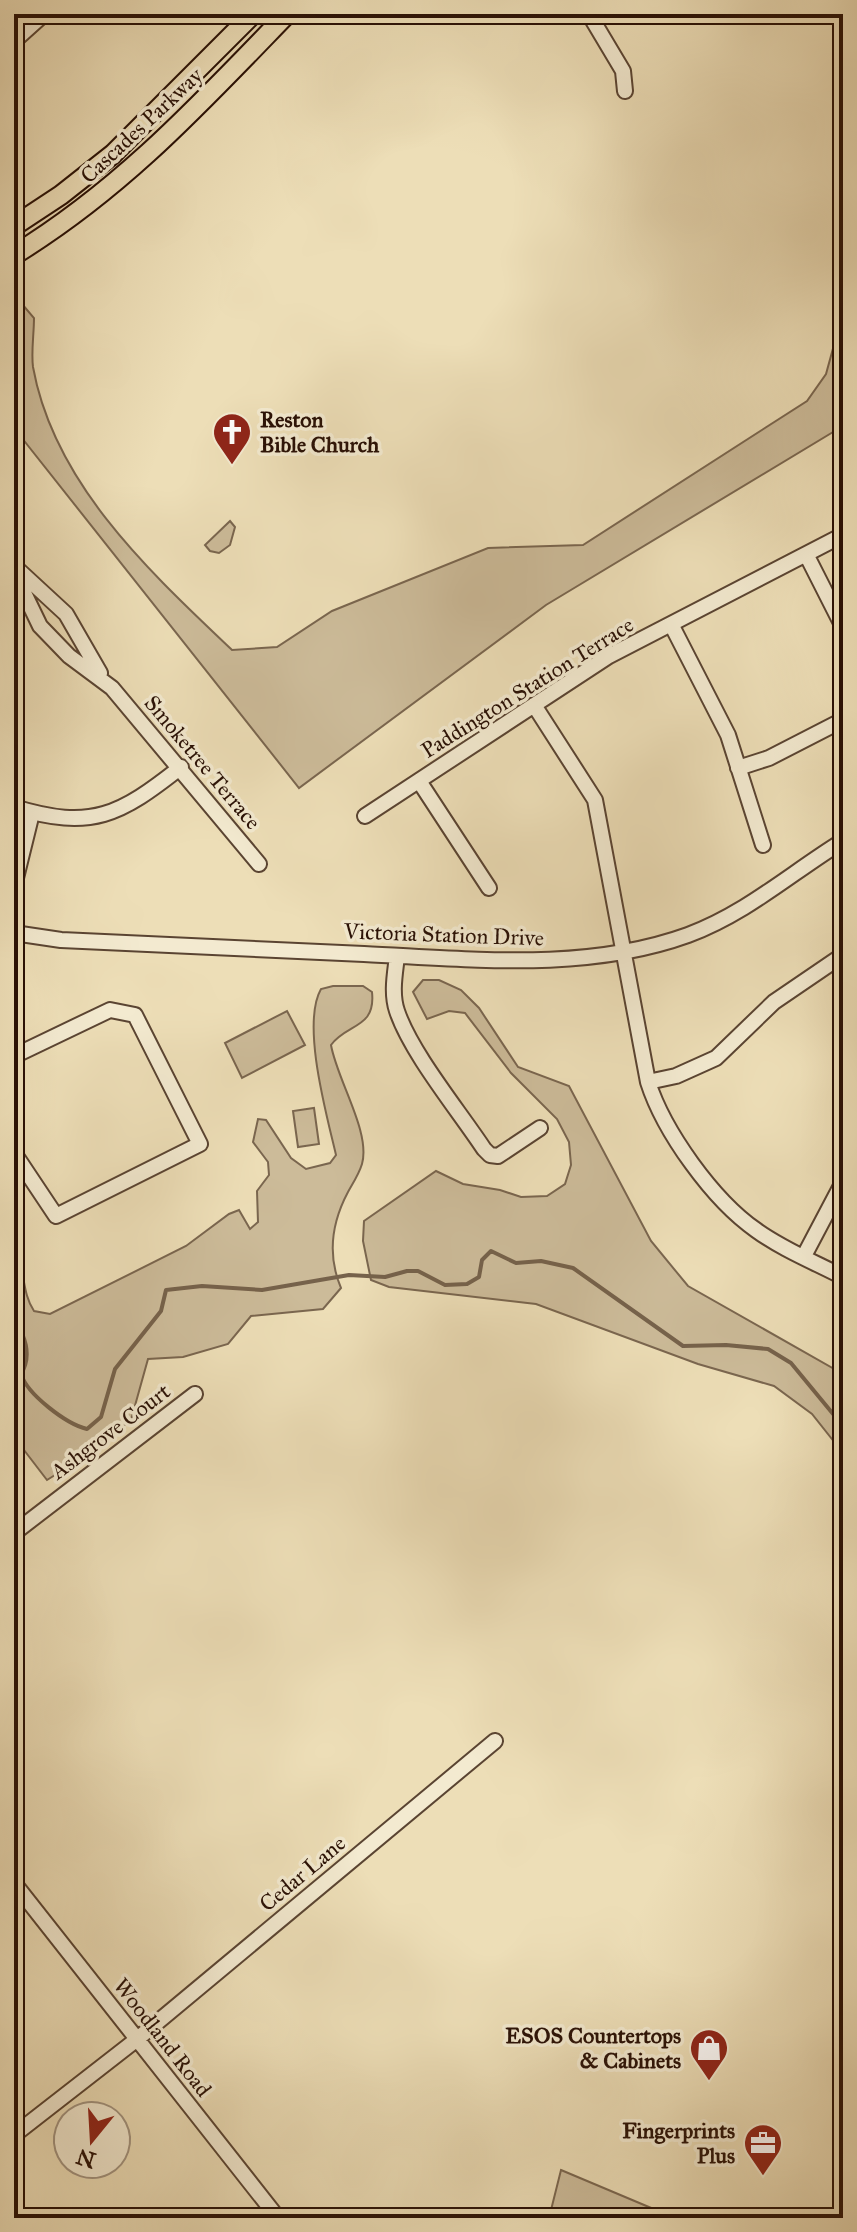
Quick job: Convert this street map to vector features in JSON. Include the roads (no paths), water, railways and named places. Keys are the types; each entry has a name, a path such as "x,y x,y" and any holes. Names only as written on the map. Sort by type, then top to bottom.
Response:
{"main road":[{"name":"Cascades Parkway","path":"14,226 61,195 113,154 253,14"},
{"name":"Cascades Parkway","path":"14,255 73,217 131,171 287,14"}],"street":[{"path":"14,41 44,14"},
{"path":"589,14 623,71 625,91"},
{"name":"Paddington Station Terrace","path":"365,816 609,656 843,535"},
{"path":"807,556 843,627"},
{"name":"Smoketree Terrace","path":"14,569 29,608 47,635 112,688"},
{"name":"Smoketree Terrace","path":"14,569 66,614 112,688 259,864"},
{"path":"671,624 728,735 763,845"},
{"path":"534,705 595,800 648,1082 664,1121 723,1201 759,1233 843,1277"},
{"path":"738,768 769,758 843,720"},
{"path":"14,807 64,820 101,817 137,802 181,767"},
{"path":"419,781 489,888"},
{"path":"14,886 32,813"},
{"name":"Victoria Station Drive","path":"14,933 61,940 397,956 557,959 624,953 657,945 720,921 777,888 843,841"},
{"path":"648,1082 676,1076 716,1058 767,1008 843,955"},
{"path":"397,956 393,994 397,1012 408,1034 484,1149 490,1155 498,1156 540,1128"},
{"path":"14,1056 110,1010 135,1015 200,1144 56,1216 14,1153"},
{"path":"804,1256 843,1182"},
{"name":"Ashgrove Court","path":"14,1533 195,1394"},
{"name":"Cedar Lane","path":"14,2135 136,2040 495,1741"},
{"name":"Woodland Road","path":"14,1883 278,2218"}],"waterway":[{"path":"14,1316 26,1345 25,1367 21,1374 25,1382 48,1407 87,1429 101,1417 115,1369 161,1311 166,1290 202,1286 262,1290 349,1275 385,1277 407,1271 418,1271 445,1285 467,1284 479,1277 482,1260 491,1251 516,1263 541,1261 573,1268 683,1346 726,1345 768,1349 791,1363 843,1426"}],"place":[{"name":"Reston Bible Church","path":"232,466"},
{"name":"ESOS Countertops & Cabinets","path":"709,2082"},
{"name":"Fingerprints Plus","path":"763,2177"}]}
